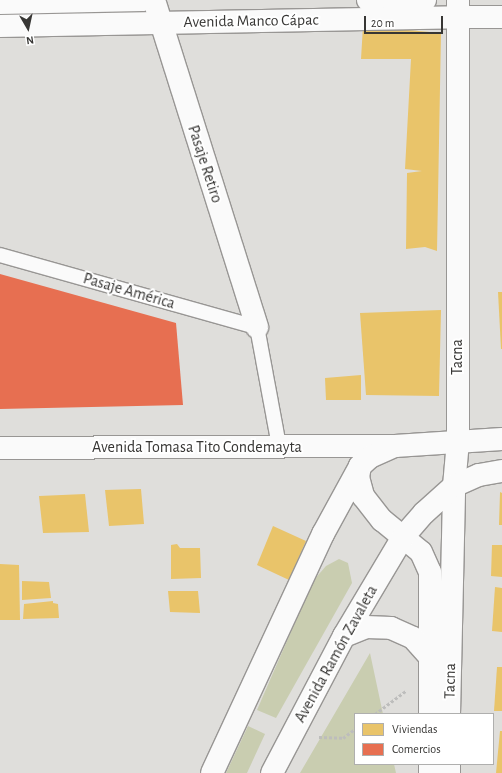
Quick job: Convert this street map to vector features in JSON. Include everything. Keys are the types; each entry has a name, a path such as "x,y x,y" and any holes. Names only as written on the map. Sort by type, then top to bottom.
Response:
{"main road":[{"path":"0,3 142,0"},
{"name":"Pasaje Retiro","path":"154,0 257,328"},
{"path":"368,0 425,0"},
{"name":"Avenida Manco Cápac","path":"0,26 161,22 458,9 502,17"},
{"name":"Tacna","path":"449,713 446,493 458,441 458,9"},
{"path":"212,773 323,534 360,466 370,457 395,446 502,439"},
{"name":"Avenida Tomasa Tito Condemayta","path":"0,448 395,446"},
{"name":"Tacna","path":"360,466 358,476 363,496 382,520 421,552 430,572 430,713"},
{"path":"403,537 446,493 480,475 502,471"},
{"name":"Avenida Ramón Zavaleta","path":"272,773 344,636 403,537"},
{"path":"344,636 366,627 391,628 413,638 429,661"}],"lane":[{"name":"Pasaje América","path":"0,255 257,328"},
{"path":"257,328 279,446"}],"path":[{"path":"376,713 404,693 429,661"},
{"path":"290,737 343,738 354,730"}],"green space":[{"path":"339,559 348,563 352,583 276,718 257,710 313,581 326,566"},
{"path":"370,653 383,713 354,713 354,765 394,765 396,773 300,773"},
{"path":"248,726 265,734 247,773 226,773"}],"building: Viviendas":[{"path":"363,26 441,33 437,251 425,247 406,249 407,173 422,171 405,169 411,59 361,59"},
{"path":"498,292 502,292 502,349 501,349"},
{"path":"441,310 439,396 366,395 360,313"},
{"path":"361,375 361,400 326,400 325,378"},
{"path":"141,489 144,524 109,526 105,490"},
{"path":"500,492 502,493 502,525 499,525"},
{"path":"85,494 89,532 43,533 39,496"},
{"path":"273,526 306,541 289,580 257,565"},
{"path":"177,544 180,548 200,548 201,578 171,579 171,545"},
{"path":"492,545 502,545 502,577 491,576"},
{"path":"0,564 19,565 20,620 0,620"},
{"path":"22,581 49,582 51,598 22,600"},
{"path":"495,587 502,588 502,632 492,631"},
{"path":"168,591 198,591 200,613 170,612"},
{"path":"53,601 53,603 58,604 59,618 23,619 24,604"},
{"path":"497,667 502,667 502,711 494,711"},
{"path":"500,731 502,731 502,773 496,773"}],"building: Comercios":[{"path":"0,274 176,323 183,405 0,409"}]}
